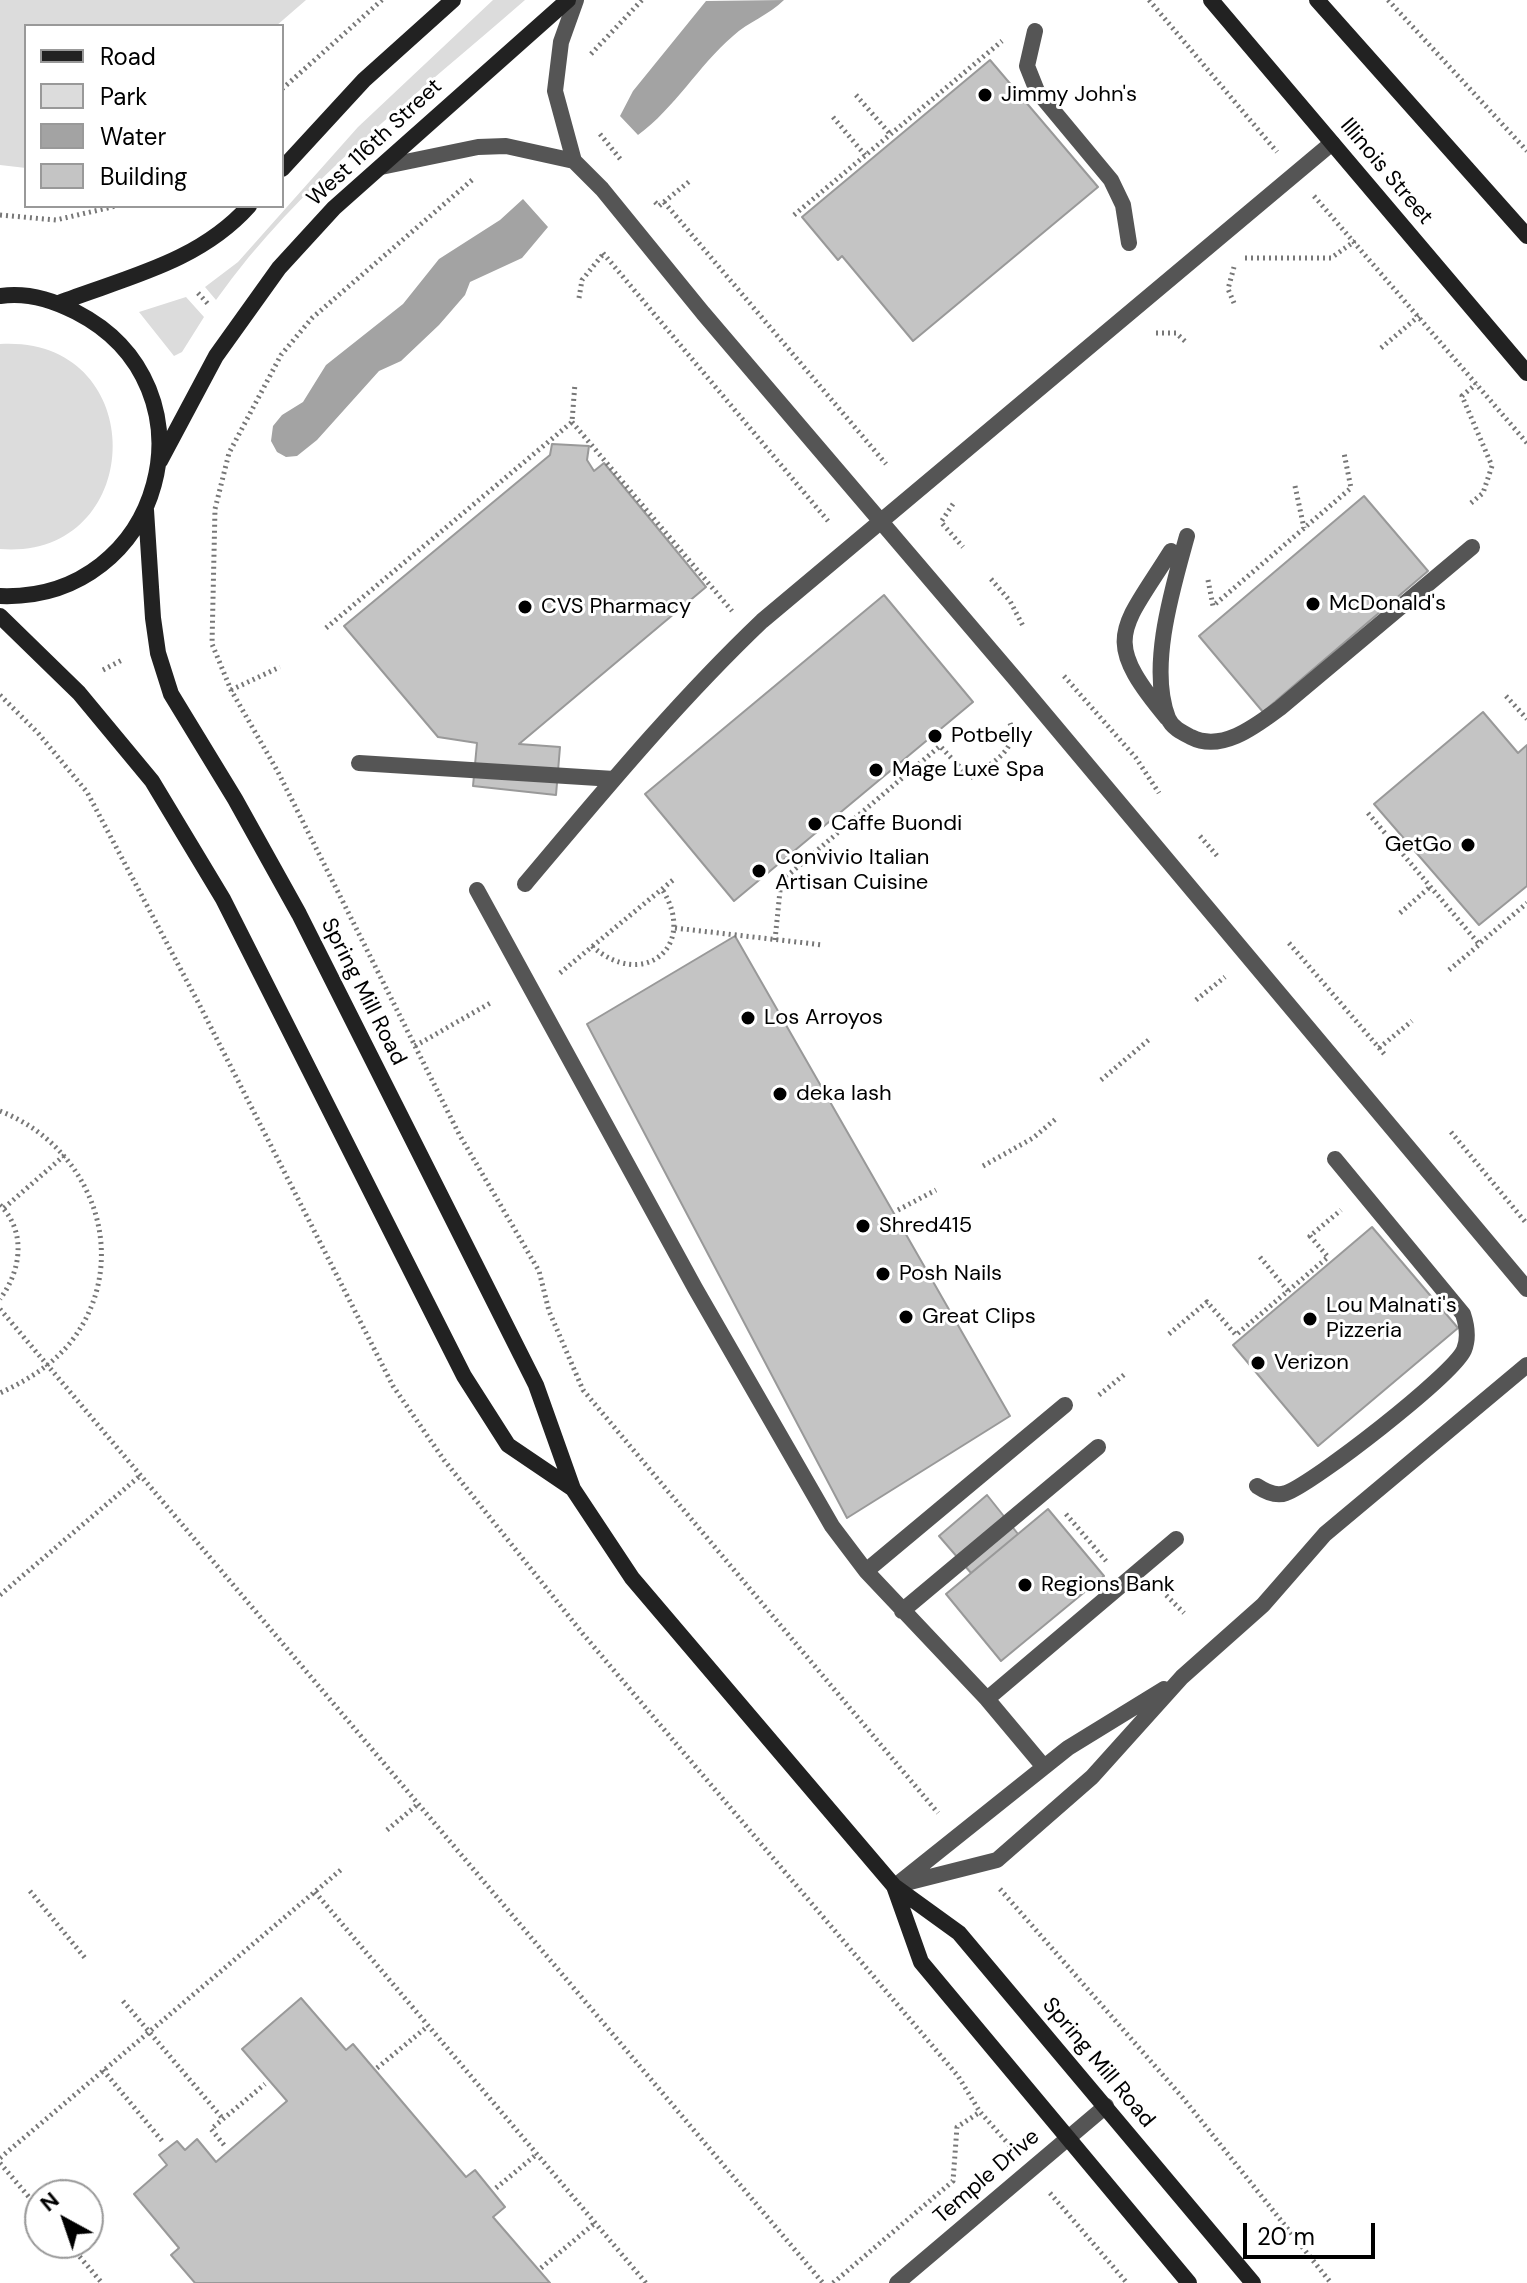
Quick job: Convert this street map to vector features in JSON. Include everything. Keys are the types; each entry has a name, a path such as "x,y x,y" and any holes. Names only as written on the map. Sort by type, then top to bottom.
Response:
{"street":[{"name":"West 116th Street","path":"284,167 364,80 453,0"},
{"name":"West 116th Street","path":"160,461 216,356 279,268 334,208 568,0"},
{"path":"574,161 555,91 561,42 576,0"},
{"name":"Illinois Street","path":"1211,0 1527,373"},
{"path":"1317,0 1527,236"},
{"path":"1035,31 1027,66 1037,91 1111,180 1123,205 1129,243"},
{"path":"525,884 724,657 880,521 1332,143"},
{"path":"381,167 478,147 506,146 538,150 574,161 602,189 703,313 1527,1289"},
{"path":"59,303 167,265 232,225 247,208"},
{"path":"0,596 23,597 62,588 96,569 125,543 146,510 160,461 158,420 147,382 125,348 95,322 59,303 3,293"},
{"name":"Spring Mill Road","path":"146,510 153,618 158,653 171,694 235,799 299,914 536,1385 573,1489 632,1578 894,1886 959,1933 1253,2283"},
{"path":"1168,720 1161,672 1170,598 1187,536"},
{"path":"1171,551 1127,623 1123,654 1135,680 1177,730 1197,740 1221,741 1252,729 1472,547"},
{"name":"Spring Mill Road","path":"0,616 79,693 152,781 223,899 464,1376 508,1445 573,1489"},
{"path":"359,763 614,779"},
{"path":"477,890 695,1288 832,1526 866,1571 987,1699 1044,1767"},
{"path":"1257,1486 1267,1493 1283,1495 1330,1469 1455,1364 1467,1336 1463,1314 1335,1159"},
{"path":"894,1886 997,1860 1092,1777 1182,1677 1263,1605 1325,1534 1527,1365"},
{"path":"866,1571 1065,1405"},
{"path":"902,1611 1098,1447"},
{"path":"987,1699 1176,1539"},
{"path":"894,1886 1068,1748 1182,1677"},
{"name":"Spring Mill Road","path":"894,1886 921,1962 1189,2283"},
{"name":"Temple Drive","path":"897,2283 1106,2106"}],"path":[{"path":"284,87 382,0"},
{"path":"1149,0 1294,174 1527,443"},
{"path":"1388,0 1527,151"},
{"path":"794,215 1008,36"},
{"path":"856,95 890,134"},
{"path":"833,117 865,155"},
{"path":"592,123 629,170"},
{"path":"649,194 659,206 691,180"},
{"path":"664,202 886,464"},
{"path":"0,215 56,220 107,208"},
{"path":"1234,303 1228,289 1229,277 1242,259 1253,255 1331,258 1355,241"},
{"path":"579,298 582,280 610,248"},
{"path":"603,253 828,521"},
{"path":"198,293 209,305"},
{"path":"1381,348 1419,316"},
{"path":"1154,333 1176,333 1187,343"},
{"path":"281,355 229,453 215,509 212,644 231,690 278,772 465,1146 539,1271 549,1311 583,1390 926,1798"},
{"path":"575,383 572,422 732,611"},
{"path":"1471,503 1483,493 1492,466 1462,396 1476,384"},
{"path":"326,628 572,422"},
{"path":"1206,571 1213,606 1351,488 1344,453"},
{"path":"1295,486 1304,528"},
{"path":"955,501 941,522 963,547"},
{"path":"991,579 1010,601 1023,626"},
{"path":"103,670 122,660"},
{"path":"231,690 280,667"},
{"path":"1064,676 1136,758 1159,793"},
{"path":"0,695 38,733 87,792 199,1004 393,1386 418,1423 480,1508 583,1634 958,2076 980,2112 1127,2283"},
{"path":"1506,696 1527,719"},
{"path":"775,940 781,881 940,746 970,778 1006,752 1013,741 1007,718"},
{"path":"1368,813 1479,944"},
{"path":"1200,836 1218,857"},
{"path":"560,973 673,880"},
{"path":"1400,913 1430,887"},
{"path":"592,946 607,960 625,966 641,966 666,951 675,928 671,904 662,889"},
{"path":"1449,970 1527,903"},
{"path":"675,928 823,945"},
{"path":"1289,943 1386,1056"},
{"path":"1196,1000 1226,976"},
{"path":"415,1046 492,1002"},
{"path":"1379,1048 1412,1021"},
{"path":"1101,1080 1151,1038"},
{"path":"0,1111 45,1135 66,1154 82,1178 94,1205 101,1263 85,1319 70,1343 47,1365 0,1393"},
{"path":"983,1166 1033,1138 1058,1117"},
{"path":"1451,1132 1527,1224"},
{"path":"0,1299 12,1283 19,1258 16,1232 2,1206 66,1154"},
{"path":"898,1210 936,1190"},
{"path":"1169,1334 1207,1302 1236,1335 1328,1257 1310,1236 1350,1203"},
{"path":"1260,1257 1288,1291"},
{"path":"0,1309 823,2283"},
{"path":"1099,1395 1125,1374"},
{"path":"0,1595 141,1475"},
{"path":"1074,1503 1064,1511 1110,1565"},
{"path":"1153,1582 1184,1613"},
{"path":"387,1830 417,1805"},
{"path":"24,2190 0,2160 343,1868"},
{"path":"30,1891 85,1958"},
{"path":"315,1892 646,2283"},
{"path":"1013,1904 1183,2098 1331,2283"},
{"path":"123,2001 223,2119"},
{"path":"377,2068 428,2026"},
{"path":"103,2070 163,2142"},
{"path":"224,2145 211,2129 265,2084"},
{"path":"833,2283 953,2181 957,2127 980,2112"},
{"path":"496,2188 537,2154"},
{"path":"541,2268 595,2223"},
{"path":"82,2259 102,2283"}],"green space":[{"path":"0,0 306,0 278,24 24,24 24,168 0,165"},
{"path":"493,0 525,0 322,178 249,257 216,300 205,287 238,262 358,127"},
{"path":"186,297 204,317 182,352 174,356 139,312"},
{"path":"0,344 50,351 85,374 106,408 113,448 105,487 84,521 49,543 0,549"}],"water":[{"path":"784,0 733,36 664,112 638,135 620,116 633,91 706,1"},
{"path":"523,199 548,227 522,258 470,282 465,295 439,325 401,361 379,371 317,440 297,456 286,457 277,452 271,441 273,426 282,415 303,402 326,365 403,304 439,259 500,220"}],"building":[{"path":"990,60 1098,187 913,341 842,256 838,260 802,217"},
{"name":"CVS Pharmacy","path":"552,444 589,446 587,460 594,471 604,463 706,587 519,744 560,747 556,795 473,786 477,743 438,737 344,626 550,455"},
{"name":"McDonald's","path":"1364,496 1428,571 1263,712 1199,636"},
{"path":"884,595 973,702 734,901 645,794"},
{"name":"GetGo","path":"1483,712 1518,753 1527,745 1527,886 1479,925 1374,804"},
{"path":"735,936 1010,1416 847,1518 587,1024"},
{"path":"1372,1227 1458,1328 1318,1446 1233,1345"},
{"path":"987,1495 1018,1534 971,1573 939,1536"},
{"name":"Regions Bank","path":"1048,1509 1104,1576 1001,1661 946,1594"},
{"path":"301,1998 346,2050 353,2044 466,2177 475,2170 505,2207 493,2217 550,2283 195,2283 171,2255 179,2248 134,2194 167,2165 159,2155 177,2141 185,2150 197,2139 216,2162 287,2101 242,2049"}],"place":[{"name":"Jimmy John's","path":"985,95"},
{"name":"McDonald's","path":"1313,604"},
{"name":"CVS Pharmacy","path":"525,607"},
{"name":"Potbelly","path":"935,736"},
{"name":"Mage Luxe Spa","path":"876,770"},
{"name":"Caffe Buondi","path":"815,824"},
{"name":"GetGo","path":"1468,845"},
{"name":"Convivio Italian Artisan Cuisine","path":"759,871"},
{"name":"Los Arroyos","path":"748,1018"},
{"name":"deka lash","path":"780,1094"},
{"name":"Shred415","path":"863,1226"},
{"name":"Posh Nails","path":"883,1274"},
{"name":"Great Clips","path":"906,1317"},
{"name":"Lou Malnati's Pizzeria","path":"1310,1319"},
{"name":"Verizon","path":"1258,1363"},
{"name":"Regions Bank","path":"1025,1585"}]}
